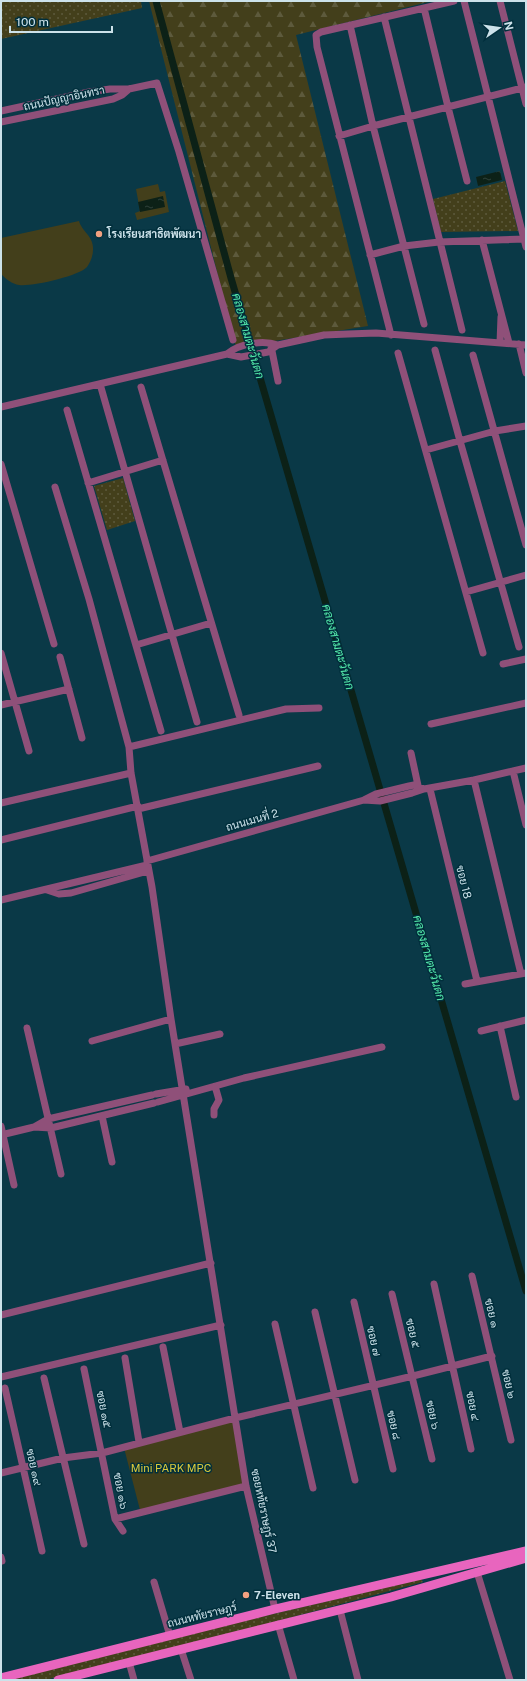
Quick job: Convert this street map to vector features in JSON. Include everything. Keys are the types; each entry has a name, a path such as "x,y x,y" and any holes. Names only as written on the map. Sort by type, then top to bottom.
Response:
{"main road":[{"name":"ถนนหทัยราษฎร์","path":"1,1678 275,1609 526,1552"},
{"path":"58,1680 278,1624 340,1610 526,1558"}],"street":[{"path":"390,335 315,40 316,35 321,32 454,1"},
{"path":"464,1 526,247"},
{"path":"500,1 524,87 526,104"},
{"path":"424,8 467,180"},
{"path":"384,17 462,330"},
{"path":"350,25 373,126 424,324"},
{"name":"ถนนปัญญาอินทรา","path":"1,111 96,91 129,89 157,83 179,152 233,340"},
{"path":"339,136 524,87"},
{"name":"ถนนปัญญาอินทรา","path":"1,122 113,99 122,95 129,89"},
{"path":"370,255 404,246 439,242 525,239"},
{"path":"482,240 509,343"},
{"path":"500,343 501,315"},
{"path":"1,407 227,354 236,347 278,345 324,336 376,333 522,344 526,373"},
{"path":"227,354 241,357 268,346"},
{"path":"268,346 278,381"},
{"path":"436,350 460,441 519,647"},
{"path":"398,353 483,653"},
{"path":"473,355 526,545"},
{"path":"100,384 173,634 197,722"},
{"path":"141,387 239,715"},
{"path":"67,410 161,731"},
{"path":"426,450 494,431 526,426"},
{"path":"88,483 163,460"},
{"path":"1,464 54,644"},
{"name":"ซอยหทัยราษฎร์ 37","path":"55,488 89,599 129,747 131,773 152,887 170,1019 211,1263 246,1486 275,1609"},
{"path":"466,592 526,574"},
{"path":"136,645 211,623"},
{"path":"1,653 29,752"},
{"path":"60,657 82,738"},
{"path":"503,664 526,659"},
{"path":"1,705 69,689"},
{"path":"431,724 526,704"},
{"path":"129,747 286,709 319,708"},
{"name":"ซอย 18","path":"411,753 423,789 477,981"},
{"path":"1,840 318,766"},
{"name":"ถนนเมนที่ 2","path":"1,900 45,890 59,894 71,893 147,866 364,800 394,794 414,786 423,789 474,780 526,768"},
{"path":"513,771 526,824"},
{"path":"1,803 131,773"},
{"path":"465,984 524,973 474,780"},
{"path":"92,1041 170,1019"},
{"path":"481,1031 526,1020"},
{"path":"500,1026 516,1097"},
{"path":"27,1028 61,1174"},
{"path":"175,1044 220,1034"},
{"path":"2,1135 34,1127 48,1119 154,1095 198,1090 382,1047"},
{"path":"214,1115 214,1109 219,1100 215,1086"},
{"path":"34,1127 51,1128 156,1102 183,1092"},
{"path":"102,1116 112,1162"},
{"path":"1,1126 14,1185"},
{"path":"1,1315 211,1263"},
{"name":"ซอย ๑","path":"472,1276 492,1356"},
{"name":"ซอย ๔","path":"434,1284 471,1449"},
{"name":"ซอย ๕","path":"392,1294 412,1376"},
{"name":"ซอย ๗","path":"354,1302 373,1386"},
{"path":"314,1312 355,1480"},
{"path":"274,1324 313,1488"},
{"path":"1,1376 221,1325"},
{"path":"163,1348 180,1432"},
{"path":"1,1473 63,1458 102,1453 139,1442 235,1418 373,1386 492,1356"},
{"name":"ซอย ๒","path":"492,1356 511,1440"},
{"path":"125,1358 139,1442"},
{"name":"ซอย ๑๕","path":"84,1369 102,1453"},
{"name":"ซอย ๖","path":"412,1376 432,1459"},
{"path":"44,1378 84,1544"},
{"name":"ซอย ๘","path":"373,1386 393,1469"},
{"name":"ซอย ๑๙","path":"6,1388 42,1551"},
{"name":"ซอย ๑๖","path":"102,1453 115,1519 123,1530"},
{"path":"115,1519 246,1486"},
{"path":"477,1572 510,1680"},
{"path":"154,1582 170,1636"},
{"path":"340,1610 358,1680"},
{"path":"278,1624 294,1680"},
{"path":"182,1649 191,1680"},
{"path":"129,1662 134,1680"}],"green space":[{"path":"1,1 141,1 142,8 1,39"},
{"path":"149,1 432,1 296,35 368,326 236,347"},
{"path":"505,181 518,231 441,232 433,199"},
{"path":"158,184 160,192 165,191 169,212 137,220 135,213 140,211 136,189"},
{"path":"79,221 93,245 92,257 87,267 75,274 65,277 25,285 14,284 1,274 1,238"},
{"path":"123,478 135,521 107,530 94,486"},
{"name":"Mini PARK MPC","path":"233,1418 245,1484 140,1510 123,1444"},
{"path":"421,1579 423,1582 266,1624 45,1680 8,1680 209,1629"}],"water":[{"path":"500,171 502,180 478,186 476,177"},
{"path":"163,196 165,207 140,212 138,202"}],"waterway":[{"name":"คลองสามตะวันตก","path":"156,1 231,278 526,1291"}],"place":[{"name":"โรงเรียนสาธิตพัฒนา","path":"99,234"},
{"name":"7-Eleven","path":"246,1595"}]}
